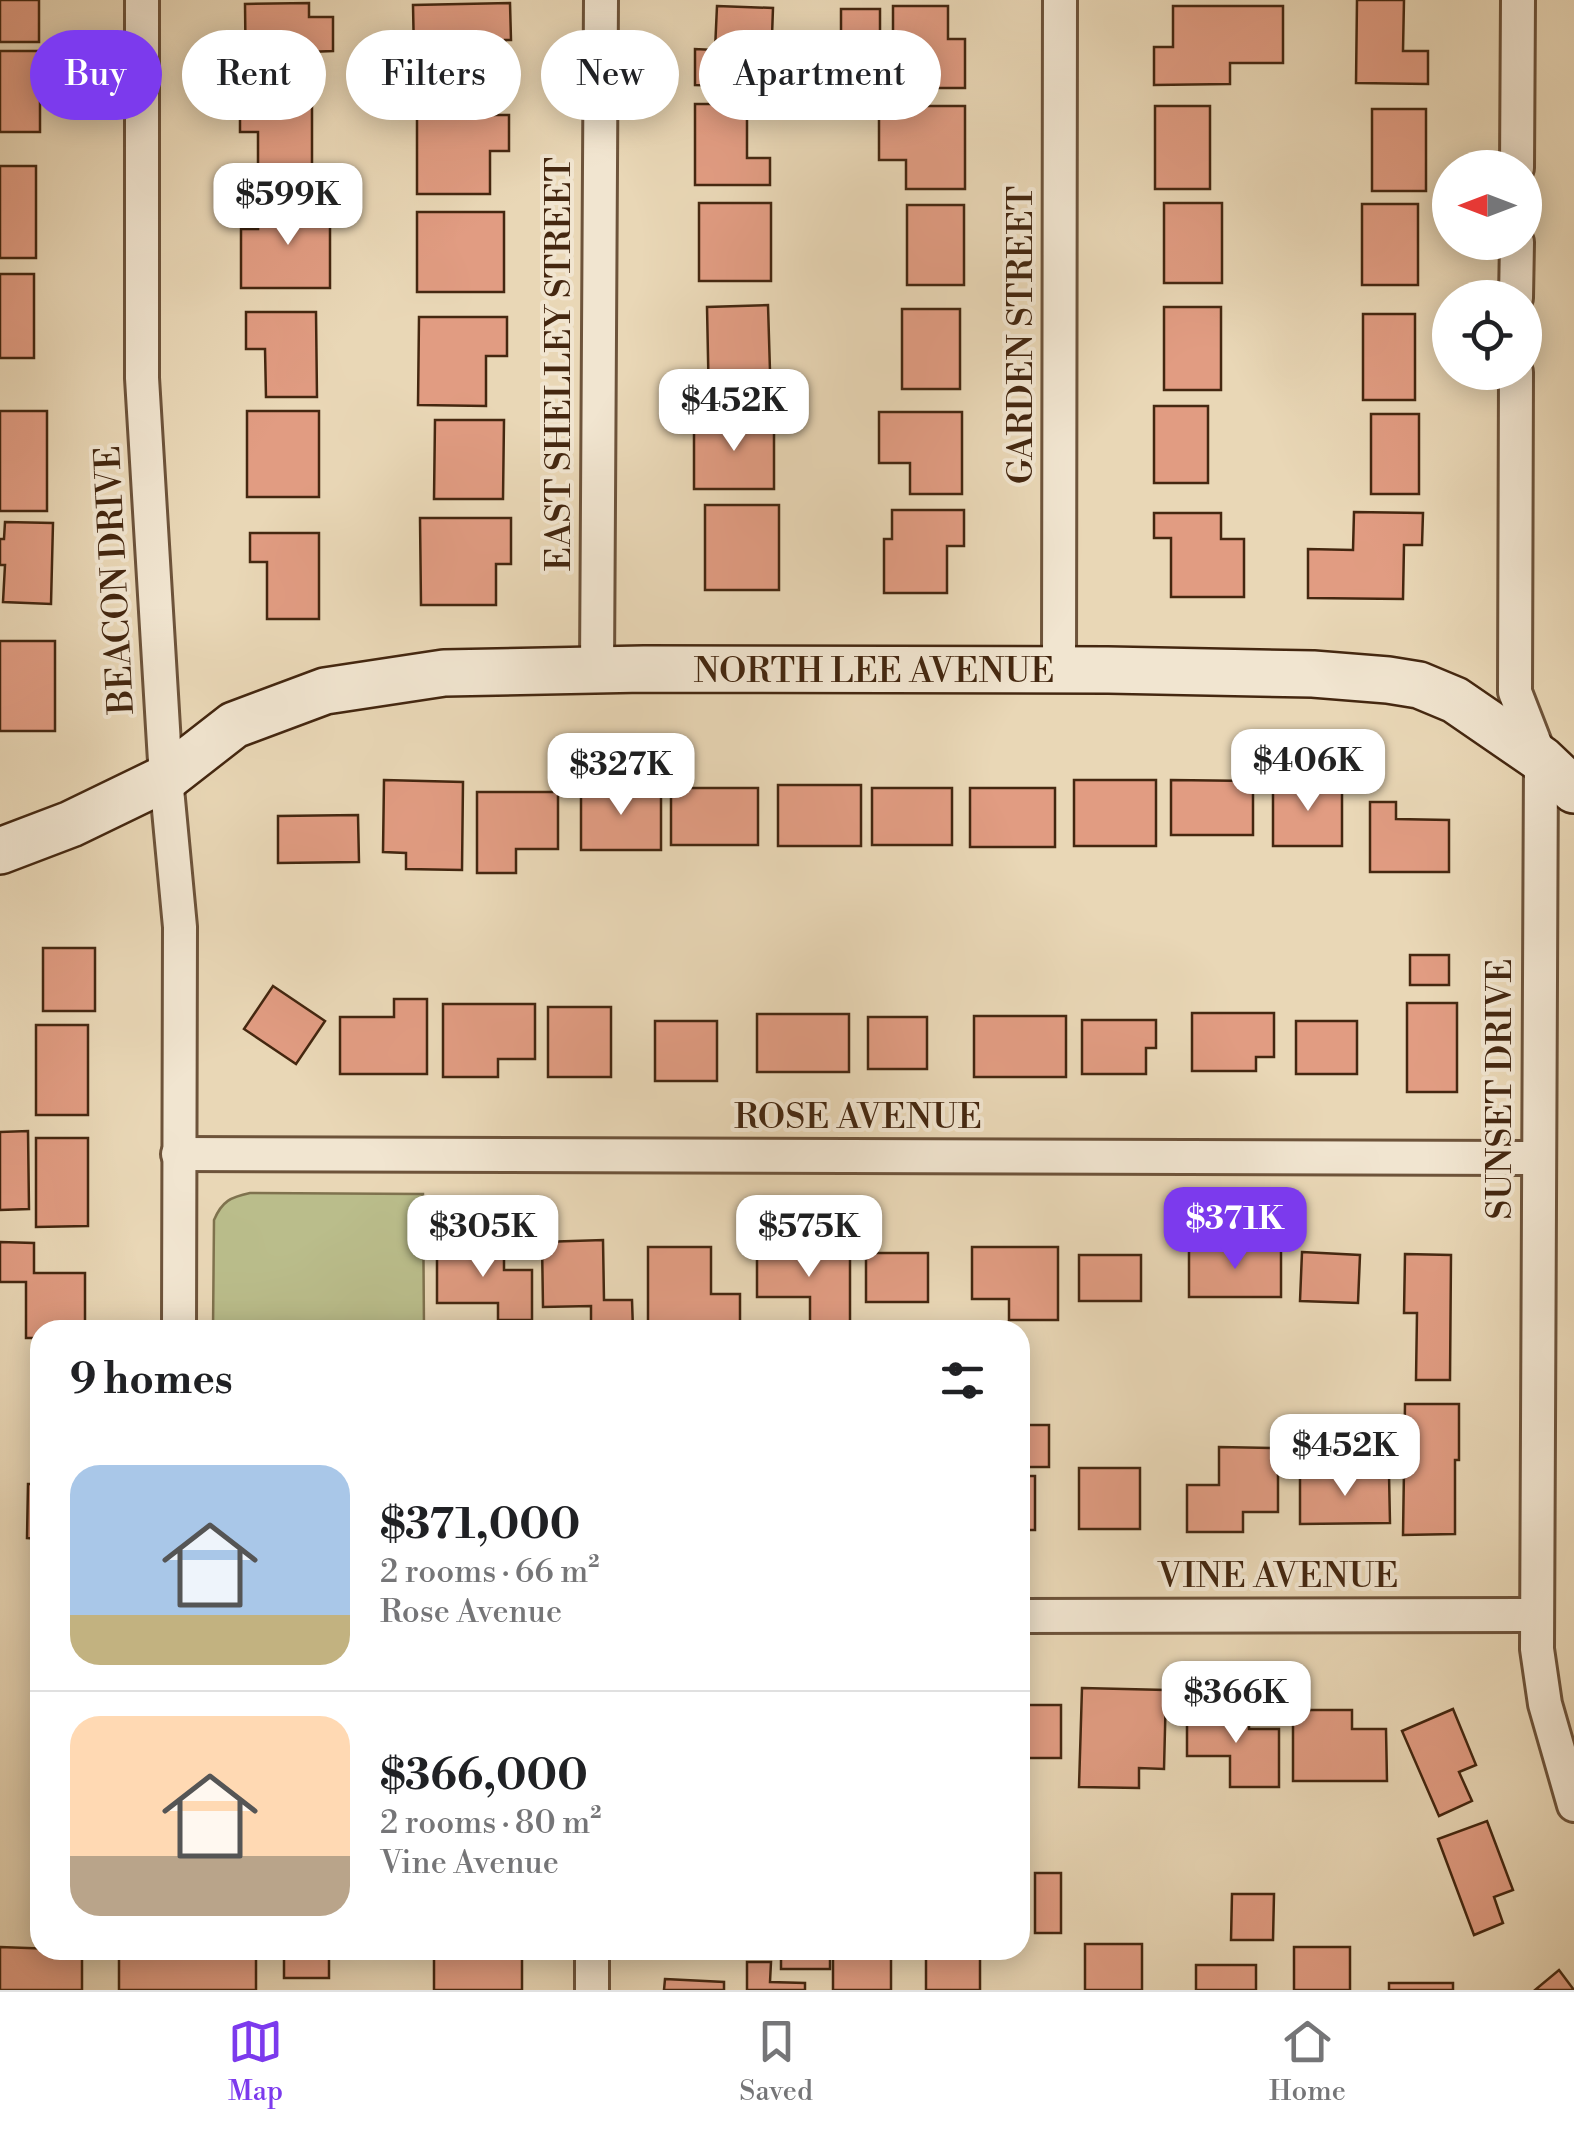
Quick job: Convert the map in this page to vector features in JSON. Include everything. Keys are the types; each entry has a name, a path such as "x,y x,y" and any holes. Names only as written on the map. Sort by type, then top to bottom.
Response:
{"street":[{"name":"BEACON DRIVE","path":"142,0 142,378 166,778 180,927 178,1154"},
{"name":"EAST SHELLEY STREET","path":"597,669 601,0"},
{"name":"GARDEN STREET","path":"1059,671 1060,0"},
{"path":"1517,150 1518,0"},
{"name":"SUNSET DRIVE","path":"1516,390 1514,692 1541,759 1536,1615 1545,1704 1574,1806"},
{"name":"NORTH LEE AVENUE","path":"0,851 71,824 166,778 234,725 325,691 444,673 597,669 1313,674 1419,685 1455,700 1541,759 1574,790"},
{"path":"178,1154 178,1320"},
{"name":"ROSE AVENUE","path":"178,1154 1538,1158"},
{"name":"VINE AVENUE","path":"1030,1616 1536,1615"},
{"path":"592,1960 592,1990"}],"green space":[{"path":"423,1194 424,1320 213,1320 214,1220 220,1208 237,1196"}],"building":[{"path":"0,0 39,0 39,30 30,30 30,42 0,42"},
{"path":"1357,0 1404,0 1403,51 1428,51 1428,84 1356,83"},
{"path":"309,3 309,17 333,17 333,51 326,51 326,30 245,30 245,4"},
{"path":"510,3 511,30 414,30 413,5"},
{"path":"717,6 773,8 772,30 716,30"},
{"path":"893,6 948,6 948,39 965,39 965,88 941,88 941,30 893,30"},
{"path":"1173,6 1283,6 1283,63 1230,63 1230,84 1154,85 1154,47 1173,47"},
{"path":"841,9 880,9 880,30 841,30"},
{"path":"695,49 699,49 699,85 695,85"},
{"path":"0,51 30,51 30,120 40,120 40,132 0,132"},
{"path":"695,104 699,104 699,120 747,120 747,158 770,158 770,185 695,185"},
{"path":"941,106 965,106 965,189 906,189 906,160 879,160 879,120 941,120"},
{"path":"1155,106 1210,106 1210,189 1155,189"},
{"path":"1372,109 1426,109 1426,191 1372,191"},
{"path":"240,120 312,120 312,189 258,189 258,132 240,132"},
{"path":"417,120 509,120 509,151 490,151 490,194 417,194"},
{"path":"0,166 36,166 36,258 0,258"},
{"path":"258,203 330,204 330,288 241,288 241,229 258,229"},
{"path":"699,203 771,203 771,281 699,281"},
{"path":"1164,203 1222,203 1222,283 1164,283"},
{"path":"1362,204 1418,204 1418,285 1362,285"},
{"path":"907,205 964,205 964,285 907,285"},
{"path":"417,212 504,212 504,292 417,292"},
{"path":"0,274 34,274 34,358 0,358"},
{"path":"768,305 771,404 709,406 707,307"},
{"path":"1164,307 1221,307 1221,390 1164,390"},
{"path":"902,309 960,309 960,389 902,389"},
{"path":"246,312 316,312 317,397 266,397 265,349 246,349"},
{"path":"1363,314 1415,314 1415,400 1363,400"},
{"path":"419,317 507,317 507,356 486,356 486,406 418,405"},
{"path":"1154,406 1208,406 1208,483 1154,483"},
{"path":"0,411 47,411 47,511 0,511"},
{"path":"247,411 319,411 319,497 247,497"},
{"path":"879,412 962,412 962,494 910,494 910,463 879,463"},
{"path":"1371,414 1419,414 1419,494 1371,494"},
{"path":"694,418 774,418 774,489 694,489"},
{"path":"435,420 504,420 503,499 434,499"},
{"path":"705,505 779,505 779,590 705,590"},
{"path":"892,510 964,510 964,546 947,546 947,593 884,593 884,539 892,539"},
{"path":"1354,512 1423,513 1422,545 1404,545 1403,599 1308,598 1308,549 1353,550"},
{"path":"1154,513 1221,513 1221,539 1244,539 1244,597 1171,597 1171,538 1154,538"},
{"path":"420,518 511,518 511,564 496,564 496,605 421,605"},
{"path":"5,522 53,523 51,604 3,602 5,565 0,565 0,539 4,539"},
{"path":"250,533 319,533 319,619 267,619 267,562 250,562"},
{"path":"0,641 55,641 55,731 0,731"},
{"path":"384,780 463,782 462,870 406,869 406,853 383,852"},
{"path":"1074,780 1156,780 1156,846 1074,846"},
{"path":"1171,780 1253,781 1253,835 1171,835"},
{"path":"1273,782 1342,782 1342,846 1273,846"},
{"path":"778,785 861,785 861,846 778,846"},
{"path":"581,787 661,787 661,850 581,850"},
{"path":"671,788 758,788 758,845 671,845"},
{"path":"872,788 952,788 952,845 872,845"},
{"path":"970,788 1055,788 1055,847 970,847"},
{"path":"477,792 558,792 558,849 516,849 516,873 477,873"},
{"path":"1370,802 1396,802 1396,819 1449,820 1449,872 1370,872"},
{"path":"358,815 359,862 278,863 278,816"},
{"path":"43,948 95,948 95,1011 43,1011"},
{"path":"1410,955 1449,955 1449,985 1410,985"},
{"path":"273,986 325,1021 296,1064 244,1029"},
{"path":"394,999 427,999 427,1074 340,1074 340,1017 394,1017"},
{"path":"1407,1003 1457,1003 1457,1092 1407,1092"},
{"path":"443,1004 535,1004 535,1059 498,1059 498,1077 443,1077"},
{"path":"548,1007 611,1007 611,1077 548,1077"},
{"path":"1192,1013 1274,1013 1274,1057 1256,1057 1256,1071 1192,1071"},
{"path":"757,1014 849,1014 849,1072 757,1072"},
{"path":"974,1016 1066,1016 1066,1077 974,1077"},
{"path":"868,1017 927,1017 927,1069 868,1069"},
{"path":"1082,1020 1156,1020 1156,1048 1146,1048 1146,1074 1082,1074"},
{"path":"655,1021 717,1021 717,1081 655,1081"},
{"path":"1296,1021 1357,1021 1357,1074 1296,1074"},
{"path":"36,1025 88,1025 88,1115 36,1115"},
{"path":"28,1131 29,1209 0,1210 0,1132"},
{"path":"36,1138 88,1138 88,1226 36,1227"},
{"path":"603,1240 604,1300 632,1300 633,1320 591,1320 591,1306 543,1307 542,1242"},
{"path":"0,1242 34,1243 34,1273 85,1273 85,1320 30,1320 30,1338 26,1338 26,1282 0,1282"},
{"path":"437,1245 504,1245 504,1270 532,1270 532,1320 498,1320 498,1303 437,1303"},
{"path":"648,1247 711,1247 711,1294 740,1294 740,1320 648,1320"},
{"path":"757,1247 850,1247 850,1320 810,1320 810,1297 757,1297"},
{"path":"972,1247 1058,1247 1058,1320 1009,1320 1009,1299 972,1299"},
{"path":"1189,1247 1281,1247 1281,1297 1189,1297"},
{"path":"1302,1252 1360,1255 1358,1303 1300,1301"},
{"path":"866,1253 928,1253 928,1302 866,1302"},
{"path":"1405,1254 1451,1255 1450,1380 1416,1380 1417,1313 1404,1313"},
{"path":"1079,1255 1141,1255 1141,1301 1079,1301"},
{"path":"1405,1404 1459,1404 1455,1534 1403,1535"},
{"path":"1030,1425 1049,1425 1049,1467 1030,1467"},
{"path":"1219,1447 1278,1448 1278,1512 1243,1512 1243,1532 1187,1532 1187,1485 1219,1485"},
{"path":"1079,1468 1140,1468 1140,1529 1079,1529"},
{"path":"1389,1474 1390,1523 1300,1524 1300,1475"},
{"path":"1030,1476 1035,1476 1035,1530 1030,1530"},
{"path":"28,1484 30,1484 30,1538"},
{"path":"1082,1688 1166,1690 1164,1769 1139,1768 1139,1788 1079,1787"},
{"path":"1030,1705 1061,1705 1061,1758 1030,1758"},
{"path":"1453,1709 1476,1765 1459,1772 1472,1801 1439,1816 1402,1731"},
{"path":"1293,1710 1352,1710 1352,1729 1386,1729 1387,1781 1293,1781"},
{"path":"1249,1711 1249,1729 1279,1729 1279,1787 1230,1787 1230,1756 1187,1756 1187,1712"},
{"path":"1487,1821 1513,1890 1494,1897 1503,1923 1474,1935 1438,1839"},
{"path":"1035,1873 1061,1873 1061,1933 1035,1933"},
{"path":"1232,1894 1274,1894 1273,1940 1231,1940"},
{"path":"1085,1944 1142,1944 1142,1990 1085,1990"},
{"path":"0,1947 30,1948 30,1960 82,1960 82,1990 0,1990"},
{"path":"1294,1947 1350,1947 1350,1990 1294,1990"},
{"path":"119,1960 256,1960 256,1990 119,1990"},
{"path":"284,1960 329,1960 329,1978 284,1978"},
{"path":"434,1960 522,1960 522,1990 434,1990"},
{"path":"781,1960 830,1960 830,1969 781,1969"},
{"path":"833,1960 891,1960 891,1990 833,1990"},
{"path":"926,1960 980,1960 980,1990 926,1990"},
{"path":"747,1962 771,1962 770,1982 805,1983 805,1990 747,1990"},
{"path":"1196,1965 1256,1965 1256,1990 1196,1990"},
{"path":"1559,1970 1574,1990 1535,1990"},
{"path":"665,1979 724,1982 724,1990 664,1990"},
{"path":"1389,1983 1453,1983 1453,1990 1389,1990"}]}
